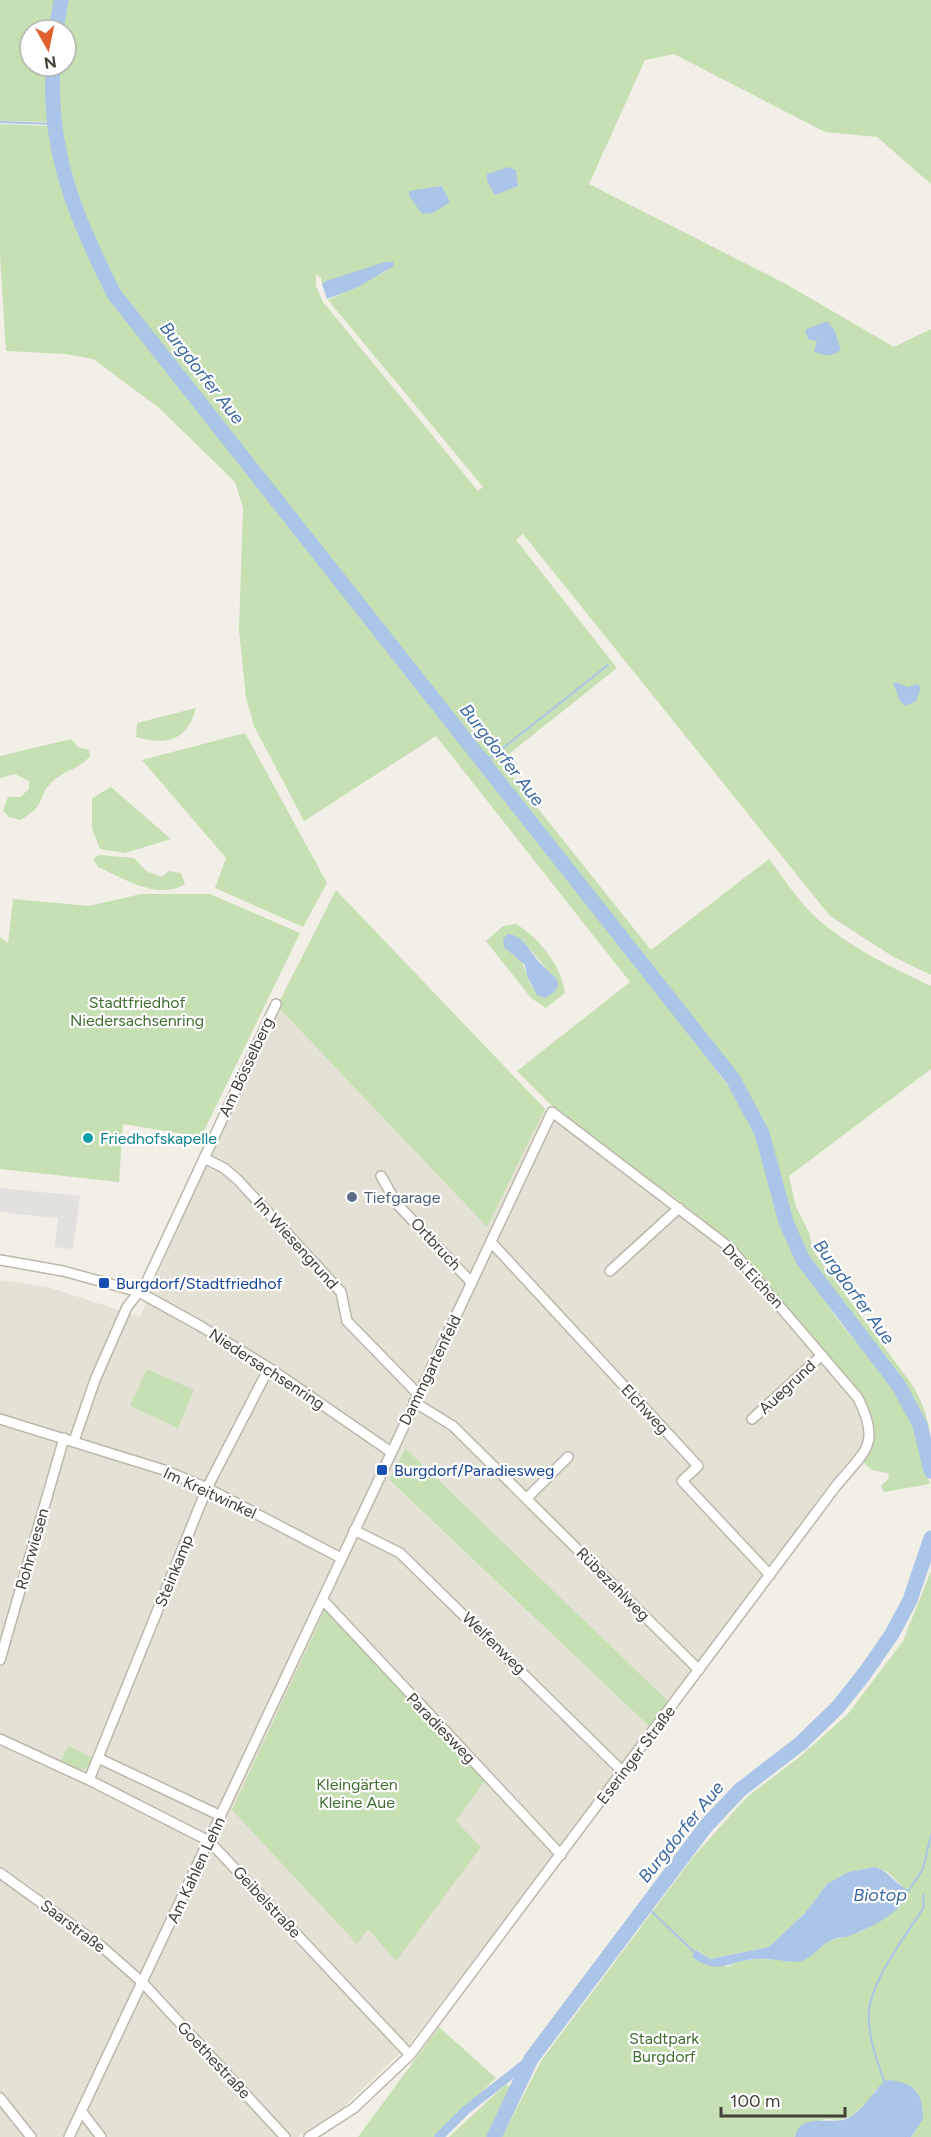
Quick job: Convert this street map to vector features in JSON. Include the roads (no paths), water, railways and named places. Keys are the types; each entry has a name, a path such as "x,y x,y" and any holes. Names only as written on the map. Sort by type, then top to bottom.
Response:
{"street":[{"name":"Am Bösselberg","path":"139,1292 276,1004"},
{"name":"Drei Eichen","path":"552,1112 729,1247 858,1398 870,1422 870,1440 862,1455"},
{"name":"Dammgartenfeld","path":"310,1629 354,1530 552,1112"},
{"name":"Im Wiesengrund","path":"204,1158 224,1168 238,1180 319,1266 341,1292 347,1321 416,1398"},
{"name":"Ortbruch","path":"381,1176 397,1204 472,1283"},
{"path":"610,1271 679,1208"},
{"name":"Elchweg","path":"491,1242 698,1466 682,1480 770,1575"},
{"name":"Niedersachsenring","path":"0,1260 63,1271 139,1292 269,1368 391,1452"},
{"path":"74,1441 95,1380 127,1307 139,1292"},
{"name":"Auegrund","path":"752,1419 822,1355"},
{"name":"Steinkamp","path":"89,1780 207,1488 269,1368"},
{"name":"Rübezahlweg","path":"416,1398 453,1426 699,1670"},
{"name":"Im Kreitwinkel","path":"0,1419 164,1470 207,1488 341,1558"},
{"name":"Rohrwiesen","path":"0,1660 64,1438"},
{"name":"Eseringer Straße","path":"309,2137 354,2108 410,2055 862,1455"},
{"path":"527,1498 568,1457"},
{"name":"Welfenweg","path":"354,1530 400,1553 623,1772"},
{"name":"Paradiesweg","path":"323,1600 561,1855"},
{"name":"Am Kahlen Lehn","path":"69,2137 310,1629"},
{"name":"Geibelstraße","path":"0,1739 89,1780 209,1841 410,2055"},
{"path":"99,1758 221,1816"},
{"name":"Saarstraße","path":"0,1874 100,1945 143,1983"},
{"name":"Goethestraße","path":"143,1983 285,2137"},
{"path":"0,2098 30,2137"},
{"path":"82,2112 101,2137"}],"water":[{"path":"509,167 516,170 518,186 495,195 487,181 487,174"},
{"path":"442,186 450,202 433,213 422,214 409,196 409,191"},
{"path":"385,262 393,262 394,266 358,287 327,299 322,284 326,281"},
{"path":"827,321 835,331 841,350 828,355 814,351 817,341 808,339 805,330"},
{"path":"893,683 907,687 917,684 921,688 916,701 906,706 900,701"},
{"path":"508,934 524,942 538,961 555,977 558,985 553,993 545,998 537,995 527,976 525,965 504,947 503,939"},
{"name":"Biotop","path":"875,1867 909,1890 901,1905 885,1919 866,1929 831,1940 805,1960 797,1962 757,1959 717,1967 702,1963 692,1957 696,1950 710,1959 769,1947 805,1913 827,1884 848,1872"},
{"path":"890,2080 906,2084 919,2096 923,2119 911,2137 795,2137 803,2124 842,2120 853,2115 884,2081"}],"waterway":[{"name":"Burgdorfer Aue","path":"58,18 61,0"},
{"name":"Burgdorfer Aue","path":"53,78 55,128 67,184 88,238 114,294 733,1079 762,1133 786,1222 803,1260 899,1386 920,1425 931,1471"},
{"path":"0,122 54,124"},
{"path":"484,763 608,665"},
{"name":"Burgdorfer Aue","path":"494,2137 531,2059 706,1826 740,1790 801,1743 838,1707 865,1673 892,1634 910,1600 931,1538"},
{"path":"909,1890 923,1869 931,1835"},
{"path":"884,2081 870,2033 870,2004 886,1966 924,1907 923,1895"},
{"path":"647,1907 695,1953"},
{"path":"439,2137 466,2110 531,2059"}],"place":[{"name":"Friedhofskapelle","path":"88,1138"},
{"name":"Tiefgarage","path":"352,1197"},
{"name":"Burgdorf/Stadtfriedhof","path":"104,1283"},
{"name":"Burgdorf/Paradiesweg","path":"382,1470"}],"park label":[{"name":"Stadtfriedhof Niedersachsenring","path":"137,1011"},
{"name":"Kleingärten Kleine Aue","path":"357,1793"},
{"name":"Stadtpark Burgdorf","path":"664,2047"}]}
